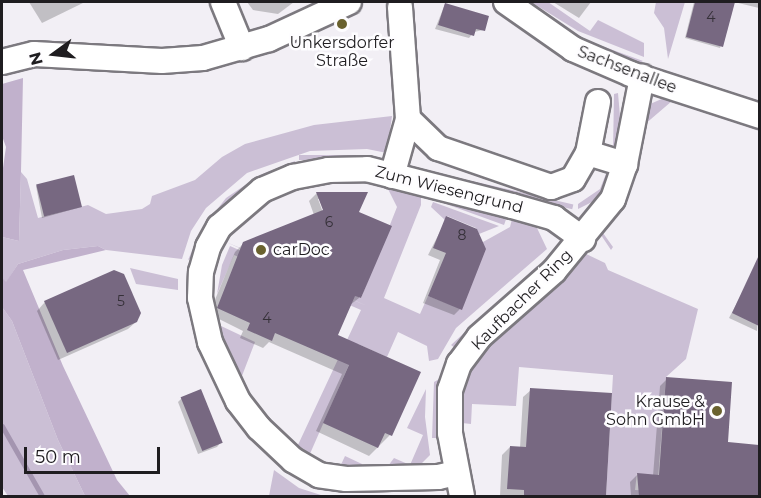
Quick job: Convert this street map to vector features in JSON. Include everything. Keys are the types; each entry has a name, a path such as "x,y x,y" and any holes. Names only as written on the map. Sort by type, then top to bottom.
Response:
{"street":[{"path":"224,2 242,48"},
{"path":"2,62 34,54 162,61 203,57 242,48 292,30 349,2"},
{"name":"Sachsenallee","path":"506,2 573,49 642,77 759,116"},
{"path":"392,176 408,119 400,7"},
{"name":"Kaufbacher Ring","path":"462,496 450,433 450,390 459,364 479,337 554,271 613,199 625,164 642,77"},
{"path":"408,119 438,148 551,187 573,179 588,153 598,102"},
{"path":"588,153 625,164"},
{"name":"Zum Wiesengrund","path":"456,473 438,477 346,479 319,475 293,460 260,428 238,401 210,342 200,298 201,272 219,227 262,190 293,177 328,170 367,169 554,218 583,238"}],"shaded area":[{"path":"531,2 548,2 590,31 598,20 644,43 644,57 578,31"},
{"path":"656,2 685,2 668,59 664,28 654,13"},
{"path":"563,28 591,42 643,61 638,64 578,40"},
{"path":"23,78 19,241 2,237 2,175 6,147 2,136 2,84"},
{"path":"618,93 621,128 618,153 613,152 614,94"},
{"path":"666,97 759,126 759,129 672,101 644,125 630,186 603,233 613,247 611,250 599,232 648,105"},
{"path":"392,116 387,153 367,149 310,151 247,173 206,208 191,231 182,259 106,250 98,246 63,250 18,264 6,283 2,277 2,237 19,241 21,172 27,179 38,218 88,205 106,214 142,209 150,204 152,196 195,180 222,157 245,144 314,125"},
{"path":"299,155 356,155 356,160 299,160"},
{"path":"295,161 296,166 248,187 229,202 194,257 188,260 201,230 226,198 260,175"},
{"path":"609,166 611,178 600,198 578,209 578,204 600,189"},
{"path":"472,181 573,204 572,209 471,186"},
{"path":"386,185 421,194 421,205 384,298 420,314 428,296 462,309 483,242 510,227 513,215 537,228 547,249 456,328 438,359 429,361 427,346 398,332 387,357 358,344 309,456 297,447 361,310 234,255 217,294 222,265 230,246 367,306 226,242 361,298 397,207"},
{"path":"439,196 508,214 504,225 435,200"},
{"path":"433,202 499,226 479,234 476,228 447,216 445,220 431,207"},
{"path":"98,246 106,250 23,270 63,366 117,480 130,496 85,496 58,440 12,321 2,307 2,277 6,282 18,264 63,250"},
{"path":"582,252 605,263 608,270 698,309 686,359 666,377 657,491 721,496 606,496 613,375 519,367 516,406 472,404 471,424 462,423 454,407 468,363","holes":["637,473 655,491 635,490"]},
{"path":"537,266 541,269 468,332 455,348 451,345"},
{"path":"130,268 178,279 178,290 136,284"},
{"path":"2,307 12,321 58,440 85,496 8,496 2,487"},
{"path":"215,308 221,326 255,342 240,381 220,335"},
{"path":"441,378 436,409 437,438 432,438 434,382"},
{"path":"426,389 425,417 430,455 420,465 385,470 394,458 410,465 423,435 407,428"},
{"path":"345,456 362,464 363,467 339,469"},
{"path":"274,470 299,488 324,496 269,496"}],"building":[{"path":"695,2 735,2 723,47 686,37"},
{"path":"445,3 489,16 485,31 476,29 474,36 438,25"},
{"path":"74,175 82,207 44,216 36,184"},
{"path":"316,192 368,192 359,212 392,226 361,298 355,296 338,335 421,372 392,436 385,433 378,448 323,423 349,365 275,333 272,341 247,330 250,323 217,308 243,242 323,210"},
{"path":"446,216 477,229 486,249 462,310 428,296 446,253 433,248"},
{"path":"759,255 759,326 732,313"},
{"path":"114,270 124,274 141,313 137,322 67,353 44,301"},
{"path":"666,377 732,382 728,442 759,445 759,496 639,496 637,473 659,475"},
{"path":"530,388 612,393 606,496 524,496 524,490 507,489 510,446 526,447"},
{"path":"201,389 223,443 202,451 181,397"}],"waterway":[{"path":"2,426 42,496"}],"place":[{"name":"Unkersdorfer Straße","path":"342,24"},
{"name":"carDoc","path":"261,250"},
{"name":"Krause & Sohn GmbH","path":"717,411"}]}
